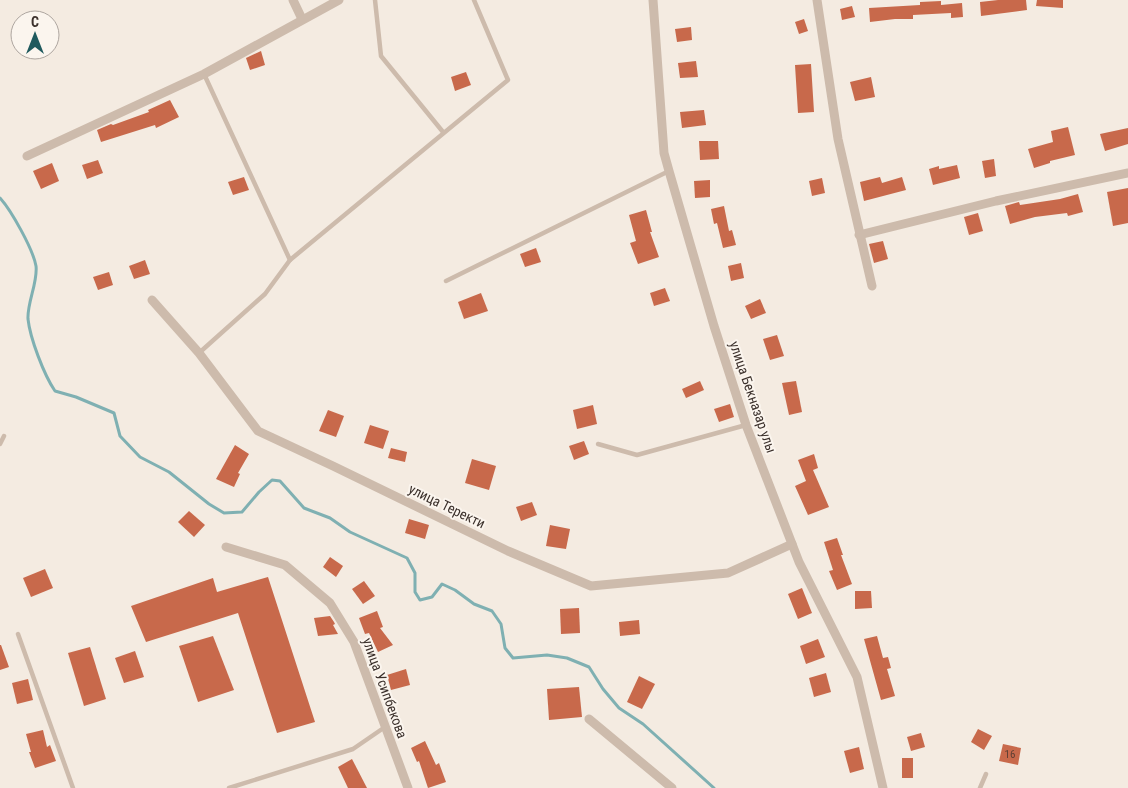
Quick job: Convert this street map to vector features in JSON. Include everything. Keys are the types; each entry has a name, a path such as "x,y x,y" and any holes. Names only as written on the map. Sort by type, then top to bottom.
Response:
{"street":[{"path":"293,0 302,19"},
{"path":"27,156 204,74 339,0"},
{"name":"улица Бекназар улы","path":"653,0 664,153 714,326 746,425 799,562 857,678 884,788"},
{"path":"817,0 838,139 872,286"},
{"path":"859,235 996,201 1128,173"},
{"name":"улица Теректи","path":"152,300 199,353 258,431 508,552 591,586 728,573 792,544"},
{"name":"улица Усипбекова","path":"226,547 285,565 330,603 354,642 408,788"},
{"path":"589,719 672,788"}],"lane":[{"path":"375,0 381,56 443,132"},
{"path":"199,353 264,294 290,260 508,80 474,0"},
{"path":"204,74 290,260"},
{"path":"446,281 669,171"},
{"path":"598,444 637,455 746,425"},
{"path":"0,444 4,436"},
{"path":"18,634 73,788"},
{"path":"229,788 353,749 385,727"},
{"path":"980,788 986,774"}],"building":[{"path":"1026,0 1027,10 981,16 980,2"},
{"path":"1037,0 1063,0 1063,8 1036,6"},
{"path":"941,1 941,5 962,3 963,17 951,18 951,13 913,15 913,19 870,22 869,8 920,5 920,2"},
{"path":"852,6 855,17 842,20 840,9"},
{"path":"804,19 808,31 799,34 795,22"},
{"path":"691,27 692,40 677,42 675,29"},
{"path":"261,51 265,65 250,70 246,58"},
{"path":"696,61 698,77 680,78 678,63"},
{"path":"811,64 814,112 798,113 795,65"},
{"path":"466,72 471,85 455,91 451,77"},
{"path":"871,77 875,97 855,101 850,82"},
{"path":"170,100 179,117 156,128 155,125 101,142 97,130 149,112 148,110"},
{"path":"704,110 706,125 682,128 680,112"},
{"path":"1068,127 1075,155 1050,161 1050,163 1034,168 1028,149 1053,142 1051,131"},
{"path":"1128,128 1128,144 1105,151 1100,134"},
{"path":"699,141 718,141 719,159 700,160"},
{"path":"994,159 996,176 985,178 982,161"},
{"path":"98,160 103,173 87,179 82,165"},
{"path":"52,163 59,181 41,189 33,171"},
{"path":"957,165 960,178 933,185 929,169 939,166 939,169"},
{"path":"244,177 249,190 233,195 228,182"},
{"path":"880,177 882,183 902,177 906,190 864,201 860,182"},
{"path":"822,178 825,193 812,196 809,181"},
{"path":"710,180 710,197 695,198 694,181"},
{"path":"1128,188 1128,223 1113,226 1107,192"},
{"path":"1078,194 1083,212 1068,216 1067,213 1035,217 1010,224 1005,206 1019,202 1020,205 1060,199"},
{"path":"724,206 729,231 732,230 736,245 723,248 717,223 714,224 711,209"},
{"path":"646,210 652,232 650,232 659,257 638,264 630,243 636,241 629,215"},
{"path":"978,213 983,231 969,235 964,217"},
{"path":"883,241 888,259 874,263 869,244"},
{"path":"536,248 541,262 525,267 520,254"},
{"path":"145,260 150,274 134,279 129,266"},
{"path":"741,263 744,278 731,281 728,266"},
{"path":"109,272 113,285 98,290 93,277"},
{"path":"665,288 670,301 654,306 650,293"},
{"path":"481,293 488,311 464,319 458,302"},
{"path":"760,299 766,313 751,319 745,306"},
{"path":"777,335 784,356 770,360 763,339"},
{"path":"700,381 704,390 686,398 682,389"},
{"path":"796,381 802,412 789,415 782,383"},
{"path":"730,404 734,417 719,422 714,409"},
{"path":"593,405 597,424 577,429 573,410"},
{"path":"328,410 344,416 336,437 319,431"},
{"path":"370,425 389,431 383,449 364,443"},
{"path":"584,441 589,454 574,460 569,446"},
{"path":"235,445 249,454 238,473 240,474 234,487 216,479"},
{"path":"391,448 407,452 405,462 388,458"},
{"path":"814,454 818,468 813,470 829,507 808,515 795,486 806,481 798,460"},
{"path":"472,459 496,466 489,490 465,483"},
{"path":"532,502 537,515 521,521 516,507"},
{"path":"189,511 205,525 194,537 178,522"},
{"path":"409,519 429,525 425,539 405,533"},
{"path":"550,525 570,529 566,549 546,546"},
{"path":"837,538 852,584 837,590 829,571 833,570 824,542"},
{"path":"330,557 343,566 336,577 323,567"},
{"path":"45,569 53,588 31,597 23,578"},
{"path":"268,577 315,722 277,733 238,613 146,642 131,606 213,578 217,592"},
{"path":"364,581 375,596 363,604 352,589"},
{"path":"802,588 812,613 798,619 788,594"},
{"path":"855,591 871,591 872,608 855,609"},
{"path":"579,608 580,633 561,634 560,609"},
{"path":"377,611 383,627 380,628 393,645 378,652 369,633 365,634 359,618"},
{"path":"330,616 338,634 318,636 314,618"},
{"path":"639,620 640,634 620,636 619,622"},
{"path":"213,636 234,690 198,702 179,646"},
{"path":"877,636 883,658 888,657 891,668 887,669 895,696 881,700 864,639"},
{"path":"818,639 825,657 806,664 800,646"},
{"path":"0,645 9,667 0,670"},
{"path":"90,647 106,699 84,706 68,653"},
{"path":"135,651 144,677 124,683 115,658"},
{"path":"406,669 410,685 391,690 387,675"},
{"path":"826,673 831,692 814,697 809,678"},
{"path":"639,676 655,684 642,709 627,702"},
{"path":"28,679 33,700 17,704 12,683"},
{"path":"579,687 582,717 549,720 547,689"},
{"path":"978,729 992,736 984,750 971,742"},
{"path":"43,730 47,747 50,745 56,761 35,768 29,752 31,752 26,734"},
{"path":"921,733 925,747 911,751 907,737"},
{"path":"425,741 436,765 439,763 446,782 428,788 419,761 417,762 411,748"},
{"path":"1003,744 1021,748 1018,765 999,761"},
{"path":"859,747 864,769 850,773 844,751"},
{"path":"902,758 913,758 913,778 902,778"},
{"path":"352,759 367,788 348,788 338,767"}],"waterway":[{"path":"0,198 21,230 31,250 36,266 28,319 38,356 46,376 55,391 76,397 114,413 120,436 140,457 169,472 209,504 224,513 242,512 272,480 280,481 304,508 330,518 350,532 407,558 415,573 415,592 420,600 432,597 442,584 455,590 474,604 492,611 501,624 505,648 513,658 547,655 567,658 589,667 603,689 619,708 643,724 714,788"}]}
